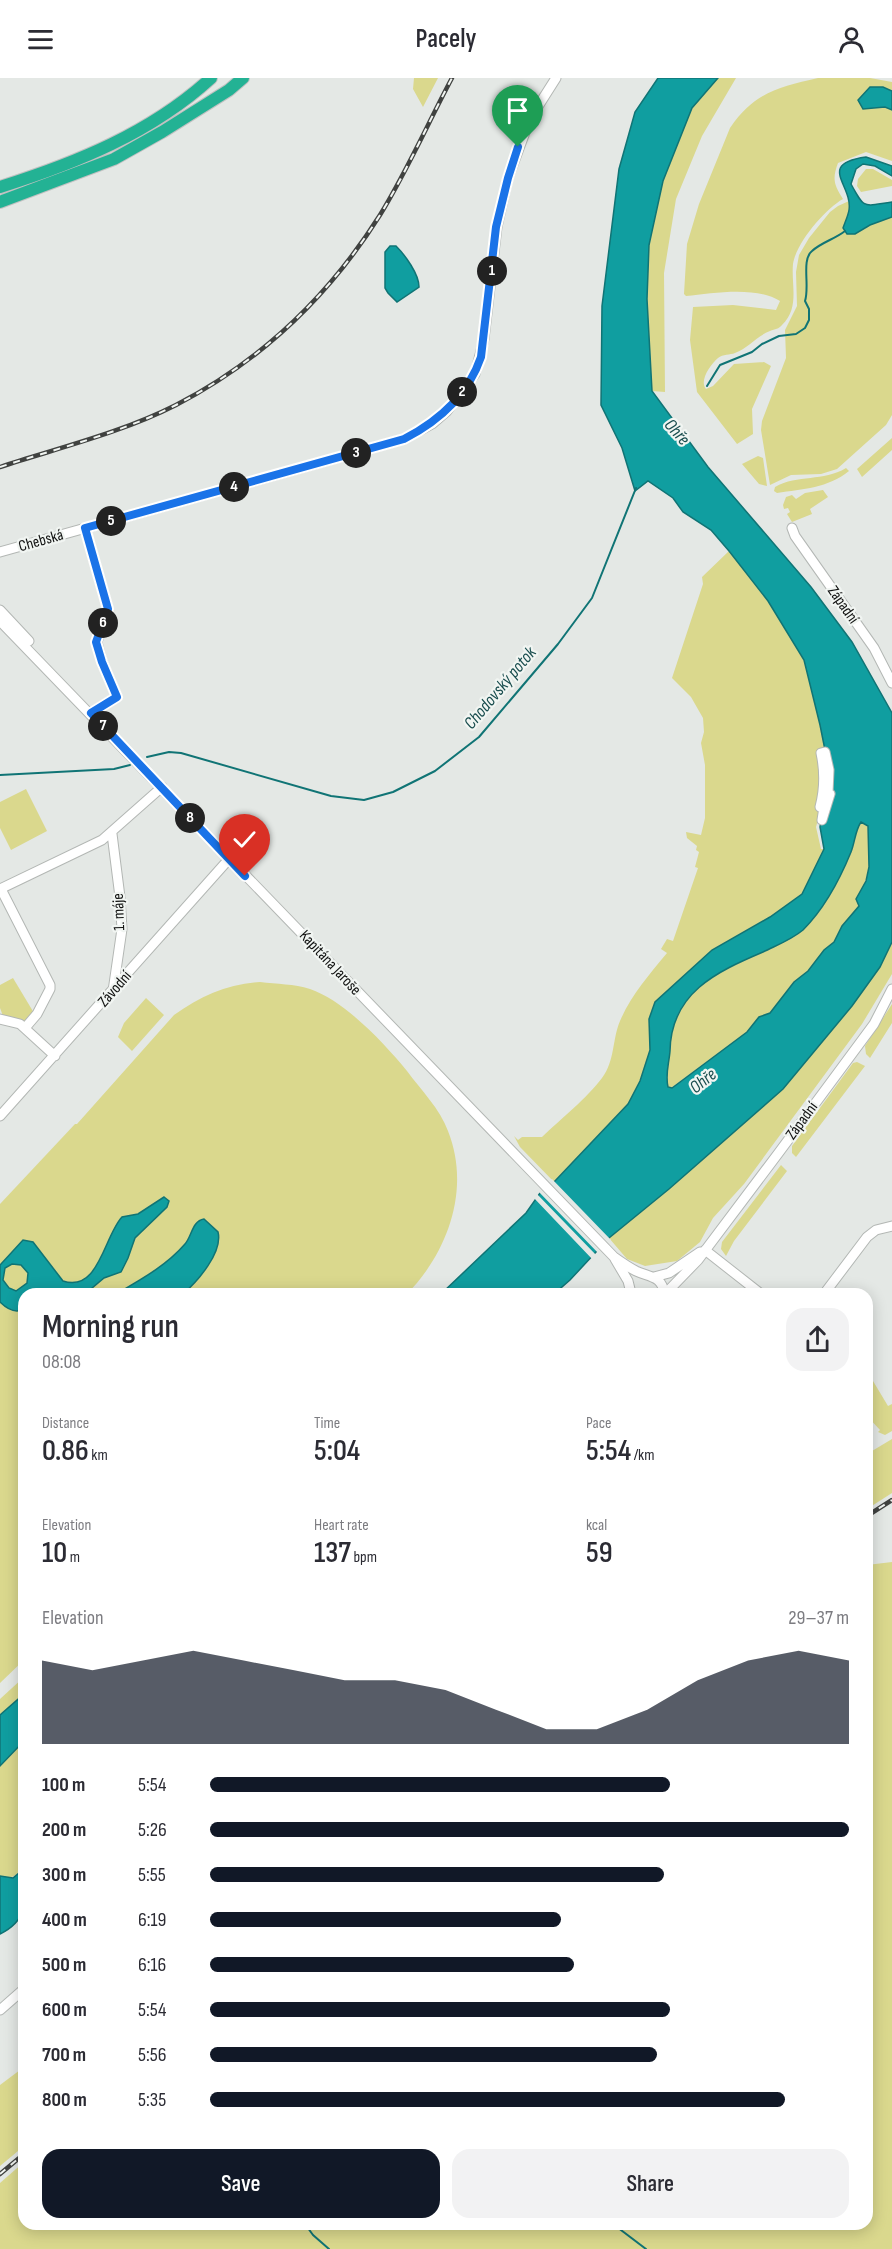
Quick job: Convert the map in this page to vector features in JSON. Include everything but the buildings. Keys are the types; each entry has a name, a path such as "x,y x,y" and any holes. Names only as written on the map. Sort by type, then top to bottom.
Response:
{"highway":[{"path":"0,187 73,162 126,138 189,97 211,78"},
{"path":"210,101 235,78"},
{"path":"0,202 114,159 229,90 243,78"}],"street":[{"name":"Chebská","path":"0,552 404,439 432,424 447,411 475,374 484,339 496,227 508,178 530,119 556,78"},
{"path":"85,528 108,609 96,642 117,697 91,713"},
{"name":"Západní","path":"792,528 795,536 874,648 892,683"},
{"name":"Kapitána Jaroše","path":"0,609 29,641 47,668"},
{"name":"Kapitána Jaroše","path":"0,621 614,1257 634,1270 652,1276"},
{"path":"825,752 829,770 828,793 830,794 824,818 821,820 824,807 820,807 824,792 824,771 821,753 825,752"},
{"path":"25,1028 37,1014 50,985 1,889 111,834 162,787"},
{"name":"1. máje","path":"111,834 122,929 113,991"},
{"name":"Závodní","path":"0,1116 229,859"},
{"name":"Západní","path":"671,1288 698,1260 874,1024 892,989"},
{"path":"0,1019 20,1024 55,1056"},
{"path":"829,1288 867,1237 876,1230 892,1226"},
{"path":"705,1250 753,1288"},
{"name":"Západní","path":"632,1288 637,1279 669,1273 705,1250"},
{"name":"Kapitána Jaroše","path":"614,1257 628,1281 629,1288"},
{"path":"652,1276 662,1284 663,1288"},
{"path":"0,2010 18,1994"}],"shaded area":[{"path":"414,78 438,78 423,107 413,89"},
{"path":"718,78 736,78 702,136 676,199 664,273 665,392 652,391 647,299 649,245 663,181 692,108"},
{"path":"818,78 870,78 892,82 892,161 866,152 838,163 835,182 843,199 828,210 812,227 795,256 794,296 788,318 780,327 765,333 740,351 718,358 706,373 704,386 706,389 713,386 734,364 764,362 771,366 752,409 753,434 737,444 697,392 690,340 693,307 733,305 776,310 780,301 759,293 747,292 686,296 684,294 687,244 699,204 730,128 739,116 768,93"},
{"path":"866,169 873,169 892,180 892,186 861,192 857,186 858,179"},
{"path":"849,201 850,209 843,228 855,234 870,225 892,217 892,415 886,425 837,469 821,474 791,475 770,485 761,430 762,421 786,358 785,330 797,306 796,272 799,255 809,238 830,212"},
{"path":"892,438 892,450 862,477 857,469"},
{"path":"758,456 763,458 767,486 759,484 742,464"},
{"path":"846,468 849,471 841,477 824,484 806,489 777,493 774,491 775,487 784,483 828,475"},
{"path":"823,490 828,497 810,509 812,514 792,522 787,514 790,512 788,508 784,509 783,505 786,497 792,495 796,499 805,493"},
{"path":"729,551 768,601 804,660 829,770 822,820 818,820 816,827 821,849 824,849 802,894 770,917 712,950 655,1002 649,1019 650,1050 640,1081 628,1104 554,1182 520,1147 514,1136 518,1140 522,1137 542,1137 582,1101 602,1078 609,1065 617,1028 629,1002 667,953 661,949 667,939 673,941 698,868 695,867 699,852 696,850 697,846 687,838 686,832 701,835 705,818 705,765 701,743 704,732 703,718 691,697 672,678 703,584 702,577"},
{"path":"26,789 47,831 11,850 0,828 0,802"},
{"path":"860,821 868,826 869,867 859,906 842,926 834,942 808,971 794,982 770,1013 759,1017 747,1032 668,1088 667,1074 672,1031 678,1014 687,1000 713,977 789,940 803,930 818,913 837,883 851,852"},
{"path":"892,942 892,974 862,1024 744,1184 713,1218 700,1242 677,1261 645,1266 627,1259 609,1238 669,1189 783,1089 852,1006 880,967"},
{"path":"13,978 34,1013 25,1021 3,1016 0,1008 0,985"},
{"path":"248,983 292,985 323,995 363,1024 407,1071 445,1123 455,1153 456,1197 452,1218 434,1259 412,1288 18,1288 18,1666 0,1683 0,1204 77,1124 174,1015 215,992"},
{"path":"146,998 164,1015 132,1051 118,1037 124,1023"},
{"path":"892,1004 892,1023 870,1058 866,1054 865,1046"},
{"path":"857,1062 865,1066 796,1157 792,1153 792,1146 853,1063"},
{"path":"781,1165 787,1171 734,1241 726,1256 721,1249 722,1242"},
{"path":"873,1381 888,1406 892,1404 892,1431 885,1435 878,1432 880,1430 873,1422"},
{"path":"892,1439 892,1493 873,1505 873,1450"},
{"path":"892,1562 892,2249 0,2249 0,2183 18,2167 18,2230 873,2230 873,1564"},
{"path":"18,1682 18,1699 0,1715 0,1699"},
{"path":"18,1747 18,1872 9,1878 0,1876 0,1766"},
{"path":"18,2072 18,2151 0,2166 0,2085"}],"water":[{"name":"Ohře","path":"658,78 718,78 692,108 663,181 649,245 647,299 652,391 708,467 811,587 852,642 892,713 892,942 880,967 852,1006 783,1089 669,1189 609,1238 561,1288 447,1288 526,1213 540,1193 554,1182 628,1104 640,1081 650,1050 649,1019 655,1002 712,950 770,917 802,894 824,849 820,827 829,770 804,660 768,601 711,530 683,512 673,498 648,481 635,491 622,448 601,405 602,306 619,169 635,112","holes":["861,822 868,826 869,867 866,881 856,899 859,906 842,926 834,942 824,950 808,971 794,982 770,1013 759,1017 747,1032 672,1088 668,1087 667,1073 672,1031 687,999 713,977 794,937 803,930 818,913 837,883"]},
{"path":"870,87 883,87 892,91 892,110 885,107 863,109 858,100"},
{"path":"866,157 892,166 892,176 875,166 863,164 856,169 851,184 862,202 866,204 892,202 892,217 870,225 855,234 847,234 843,228 849,212 849,201 840,177 840,170 851,160"},
{"path":"390,246 396,246 403,254 414,271 419,287 397,302 385,288 385,252"},
{"path":"164,1197 169,1201 167,1207 135,1238 121,1272 104,1278 92,1288 20,1288 27,1283 28,1273 21,1265 12,1264 5,1268 3,1280 9,1288 18,1290 18,1311 11,1310 0,1302 0,1265 23,1240 33,1242 63,1281 75,1282 85,1279 93,1271 122,1217 138,1214"},
{"path":"204,1219 218,1232 219,1240 208,1266 189,1288 126,1288 170,1259 185,1244 200,1220"},
{"path":"18,1699 18,1747 0,1766 0,1715"},
{"path":"18,1874 18,1921 0,1934 0,1876 13,1878"}],"pier":[{"path":"552,1179 611,1240 599,1254 538,1191"},
{"path":"536,1193 597,1256 593,1260 533,1197"}],"waterway":[{"path":"707,386 720,365 752,352 779,336 796,334 805,328 809,320 809,309 805,301 806,267 809,255 816,248 845,231"},
{"name":"Chodovský potok","path":"147,757 169,752 181,753 331,796 364,800 393,792 435,771 479,737 558,644 592,598 636,488"},
{"name":"Chodovský potok","path":"0,775 114,769 130,765"},
{"path":"309,2230 329,2249"},
{"path":"621,2230 646,2249"}],"railway":[{"path":"0,467 111,432 176,405 237,368 291,324 339,273 380,215 452,78"},
{"path":"873,1512 892,1500"},
{"path":"0,2174 18,2159"}],"route":[{"path":"245,876 91,713 117,697 96,642 108,609 85,528 404,439 432,424 447,411 475,374 481,357 496,227 518,147"}]}
